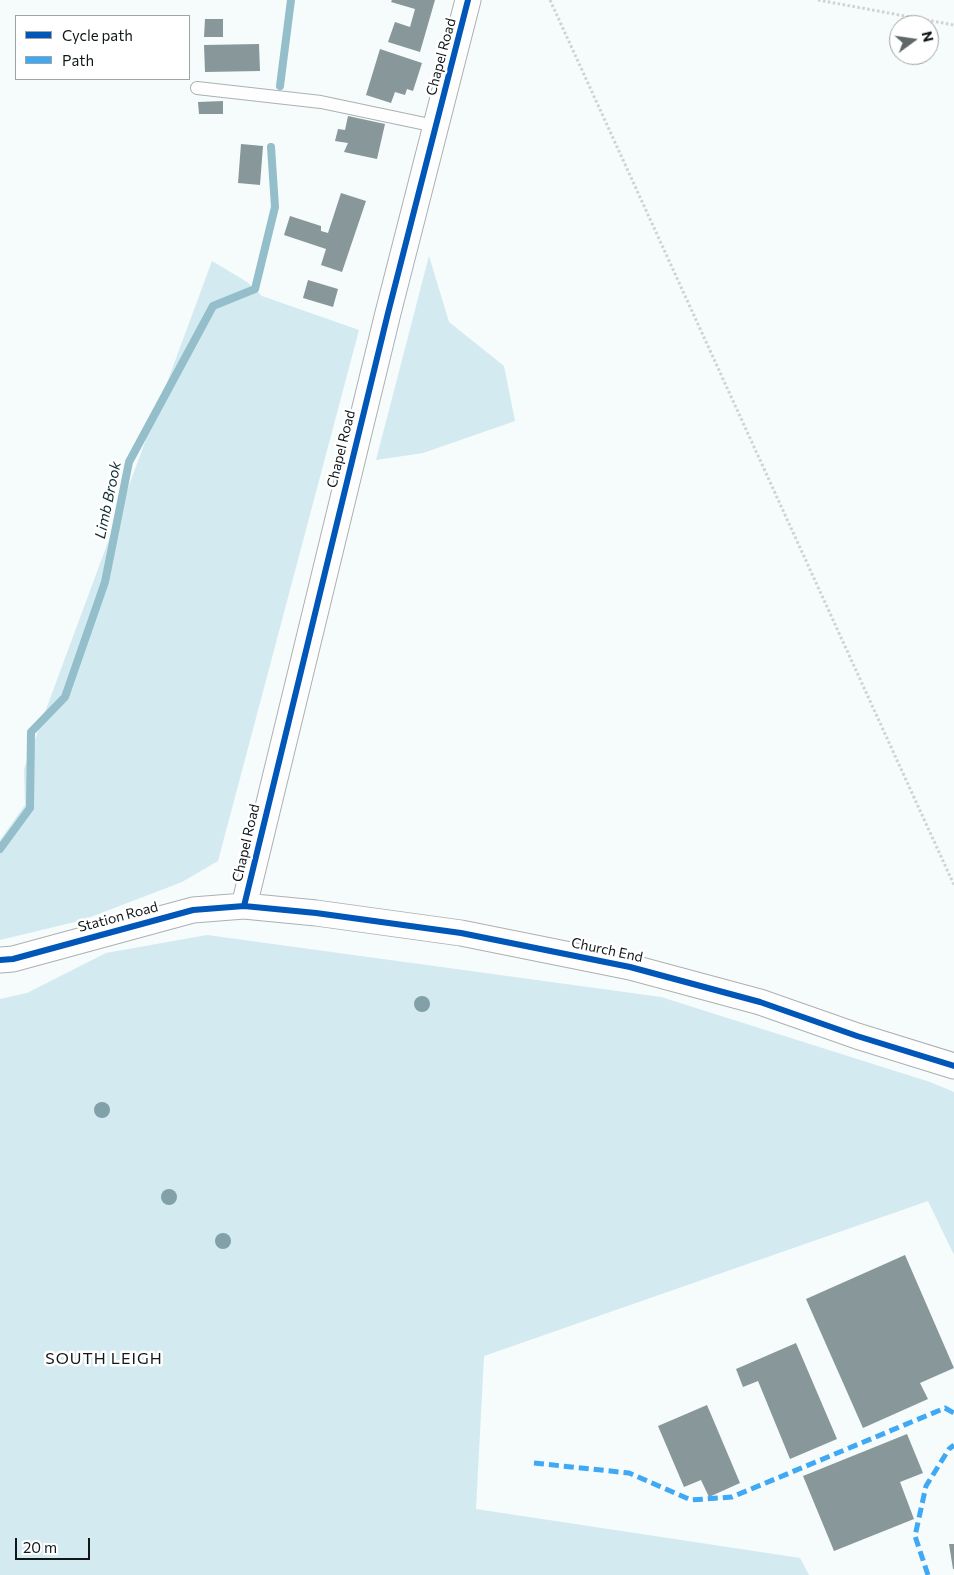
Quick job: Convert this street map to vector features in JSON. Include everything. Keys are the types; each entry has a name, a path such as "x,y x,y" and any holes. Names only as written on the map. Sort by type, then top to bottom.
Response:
{"street":[{"name":"Chapel Road","path":"244,906 435,126 468,0"},
{"name":"Station Road","path":"0,960 13,959 193,910 244,906"},
{"name":"Church End","path":"244,906 316,913 461,933 630,967 760,1002 857,1036 954,1066"}],"lane":[{"path":"197,88 321,102 435,126"}],"path":[{"path":"550,0 954,885"},
{"path":"818,0 954,25"}],"shaded area":[{"path":"429,256 449,322 504,366 515,421 423,453 376,460"},
{"path":"212,261 247,282 262,296 359,330 218,861 182,882 83,920 0,940 0,840 25,805 24,769"},
{"path":"207,935 661,997 930,1082 954,1092 954,1255 928,1201 484,1356 476,1509 800,1558 809,1575 0,1575 0,999 27,993 106,953"}],"building":[{"path":"392,0 435,0 420,52 388,42 395,22 410,27 415,9 391,2"},
{"path":"205,19 223,19 223,37 204,37"},
{"path":"259,44 260,71 205,72 204,45"},
{"path":"380,49 422,63 413,91 407,89 405,95 395,92 391,103 366,95"},
{"path":"223,101 223,114 199,114 198,102"},
{"path":"348,116 385,124 377,159 344,152 348,143 335,141 338,129 345,130"},
{"path":"241,144 263,146 260,185 238,183"},
{"path":"341,193 366,201 342,272 321,265 326,249 284,235 290,216 321,226 321,231 328,233"},
{"path":"308,280 338,289 333,307 303,298"},
{"path":"905,1255 954,1368 920,1383 928,1399 863,1428 806,1299"},
{"path":"796,1343 837,1439 790,1459 758,1381 743,1387 736,1369"},
{"path":"707,1405 740,1483 709,1497 701,1480 684,1487 658,1426"},
{"path":"907,1434 923,1473 900,1482 914,1519 834,1551 803,1476"},
{"path":"949,1544 954,1544 954,1569 953,1569"}],"waterway":[{"name":"Limb Brook","path":"280,86 291,0"},
{"name":"Limb Brook","path":"0,849 30,808 31,732 65,697 105,582 129,462 213,306 255,289 275,207 271,147"}],"marked path":[{"path":"534,1463 629,1473 691,1500 732,1497 945,1408 954,1413"},
{"path":"928,1575 915,1536 926,1486 949,1449 954,1445"}],"cycle path":[{"path":"244,906 388,313 468,0"},
{"path":"0,960 13,959 193,910 244,906 316,913 461,933 630,967 760,1002 857,1036 954,1066"}],"district":[{"name":"SOUTH LEIGH","path":"104,1359"}]}
